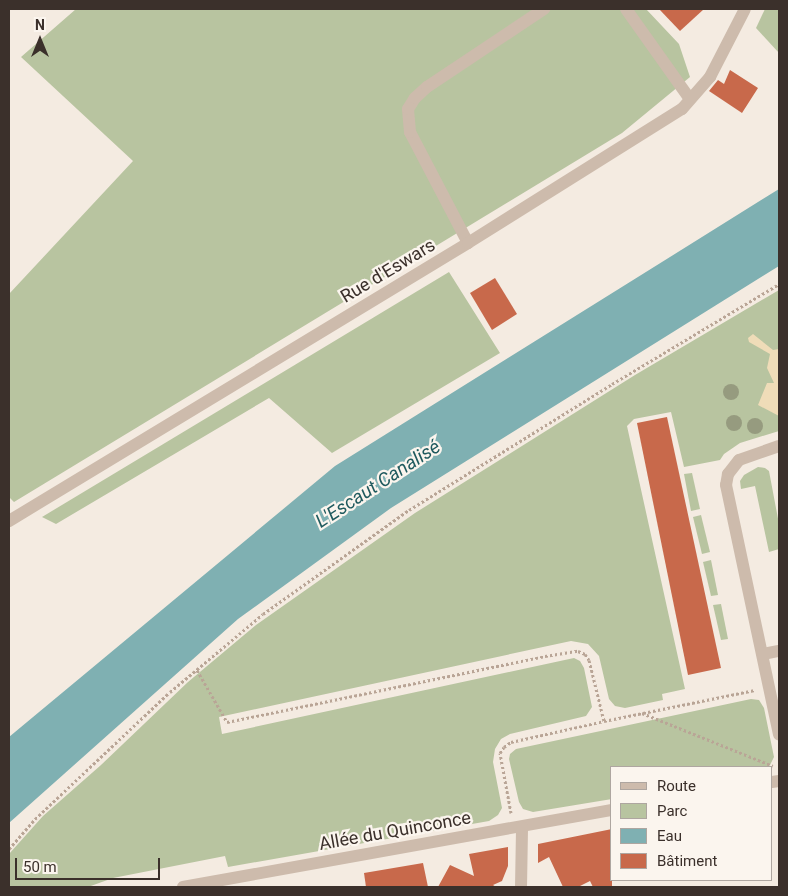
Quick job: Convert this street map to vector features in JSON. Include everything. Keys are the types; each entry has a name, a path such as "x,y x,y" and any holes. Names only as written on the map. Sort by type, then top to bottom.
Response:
{"street":[{"path":"468,243 410,132 408,109 415,98 427,87 544,9"},
{"path":"626,9 690,99"},
{"name":"Rue d'Eswars","path":"9,521 468,243 682,109 710,77 745,9"},
{"path":"779,446 745,457 731,469 726,480 726,491 779,734"},
{"path":"763,654 779,651"},
{"name":"Allée du Quinconce","path":"184,887 610,810"},
{"path":"518,827 521,887"}],"path":[{"path":"9,849 35,819 170,692 263,614 409,510 612,384 779,284"},
{"path":"197,670 227,722 545,656 578,651 589,660 604,721"},
{"path":"518,827 500,763 500,753 504,746 523,739 604,721 770,687"},
{"path":"641,713 779,768"}],"green space":[{"path":"76,9 646,9 679,44 690,77 622,133 14,502 9,497 9,294 133,161 21,57"},
{"path":"765,9 779,9 779,53 756,28"},
{"path":"449,272 500,353 332,453 269,398 56,524 42,517"},
{"path":"779,290 779,431 740,443 724,454 720,460 684,467 671,412 634,419 627,426 685,689 662,694 663,700 625,708 615,706 609,699 599,656 588,644 571,641 219,717 222,734 574,658 580,661 584,668 592,707 586,716 510,734 501,739 495,749 493,762 502,808 498,815 489,821 228,867 225,856 113,878 88,887 9,887 9,854 43,816 101,765 188,682 256,625 415,513 635,375"},
{"path":"758,467 769,471 779,524 779,549 769,552 755,486 741,489 740,481 744,475"},
{"path":"692,473 700,509 691,511 684,474"},
{"path":"701,515 710,552 702,554 693,517"},
{"path":"711,560 718,595 711,596 703,562"},
{"path":"721,604 728,639 721,640 713,605"},
{"path":"751,699 759,700 764,708 774,757 770,766 610,766 610,799 533,812 523,809 519,802 509,759 510,754 516,749"}],"sand":[{"path":"753,334 773,350 779,349 779,416 758,405 767,383 774,383 767,368 770,354 749,342 748,338"}],"water":[{"name":"L'Escaut Canalisé","path":"779,189 779,266 391,508 238,619 9,823 9,737 335,466"}],"building":[{"path":"659,9 704,9 680,31"},
{"path":"730,70 758,88 742,113 709,91 718,80 724,84"},
{"path":"495,278 517,314 492,330 470,293"},
{"path":"667,417 721,668 688,675 637,423"},
{"path":"610,829 610,881 612,881 612,887 593,887 590,881 578,887 563,887 549,857 538,863 538,844"},
{"path":"508,847 508,866 502,881 493,885 496,887 438,887 450,865 474,876 469,854"},
{"path":"423,863 428,887 366,887 364,873"}]}
